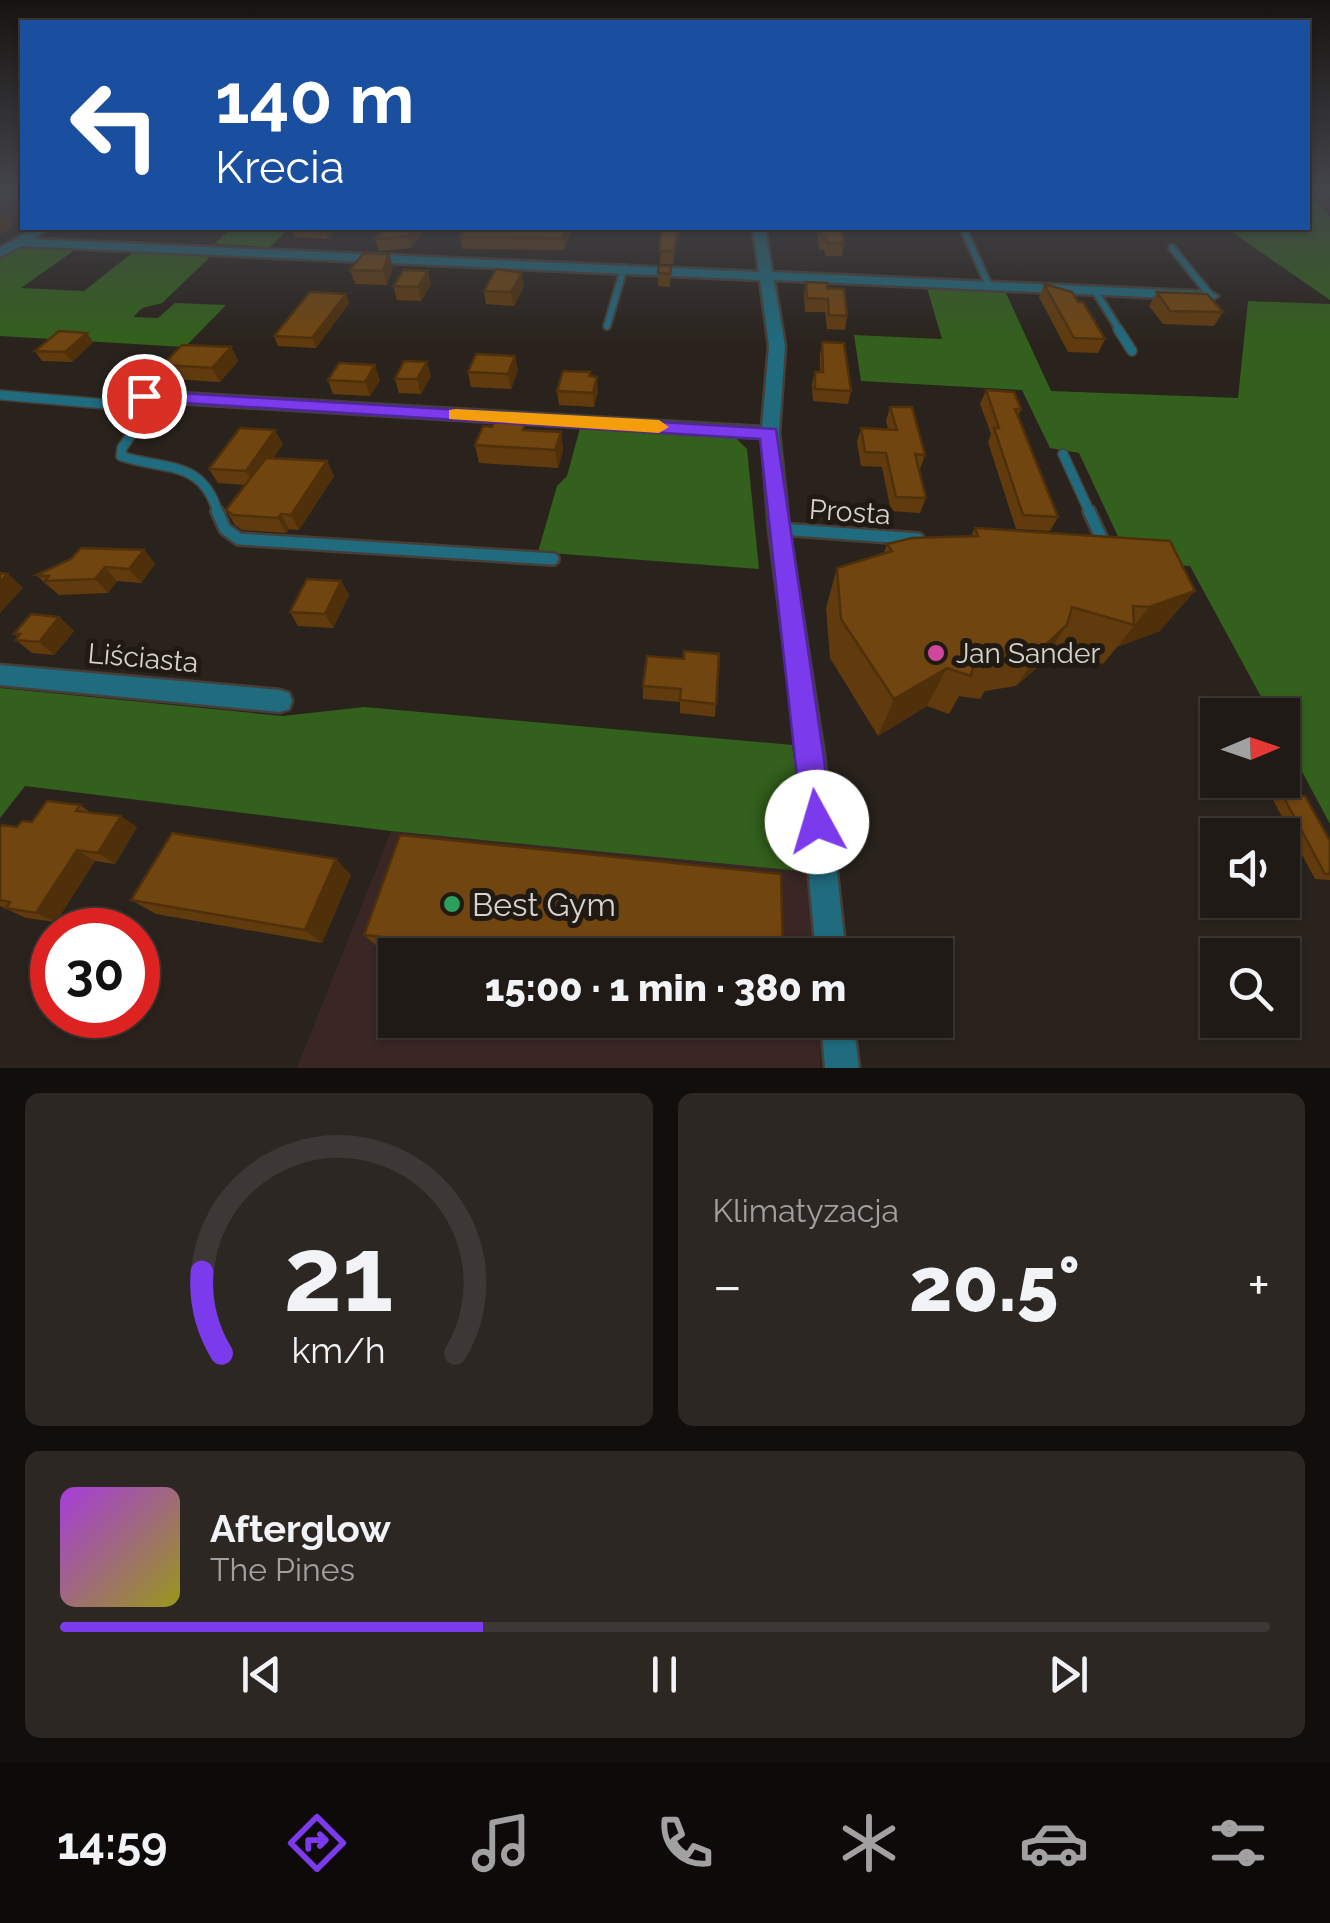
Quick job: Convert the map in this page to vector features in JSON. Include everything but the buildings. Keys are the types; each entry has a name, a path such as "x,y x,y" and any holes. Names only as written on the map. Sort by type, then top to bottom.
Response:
{"street":[{"path":"0,253 18,242 1212,296"},
{"path":"760,242 777,346 770,433 779,529 810,756 829,938"},
{"path":"144,396 770,433"},
{"name":"Liściasta","path":"0,675 280,701"},
{"path":"839,1038 842,1068"}],"lane":[{"path":"969,242 988,286"},
{"path":"1172,248 1212,296"},
{"path":"607,326 624,268"},
{"path":"1095,291 1132,350"},
{"path":"0,395 128,406 139,413 140,422 122,448 121,456 196,474 208,486 224,528 238,540 553,558"},
{"path":"1063,454 1108,554 1089,552"},
{"name":"Prosta","path":"779,529 934,541"}],"shaded area":[{"path":"391,831 810,872 814,938 378,938 378,1038 820,1038 820,1068 297,1068"}],"green space":[{"path":"216,242 275,242 270,247 214,244"},
{"path":"1246,242 1330,242 1330,300"},
{"path":"23,244 79,247 21,288 84,291 136,250 204,253 209,258 162,303 142,308 133,317 158,318 175,303 226,305 185,347 0,336 0,258"},
{"path":"927,288 1005,291 1051,391 1238,398 1248,301 1330,304 1330,824 1300,768 1300,698 1262,698 1190,566 1130,562 1079,453 1050,448 1022,390 861,381 854,335 942,339"},
{"path":"580,428 735,437 747,449 759,569 538,552 557,486 567,476"},
{"path":"0,688 283,716 364,707 792,745 810,872 391,831 25,786 0,818"}],"slow traffic":[{"path":"456,415 659,427"}],"place":[{"name":"Jan Sander","path":"936,653"},
{"name":"Best Gym","path":"452,904"}],"route":[{"path":"144,396 770,433 817,822"}]}
